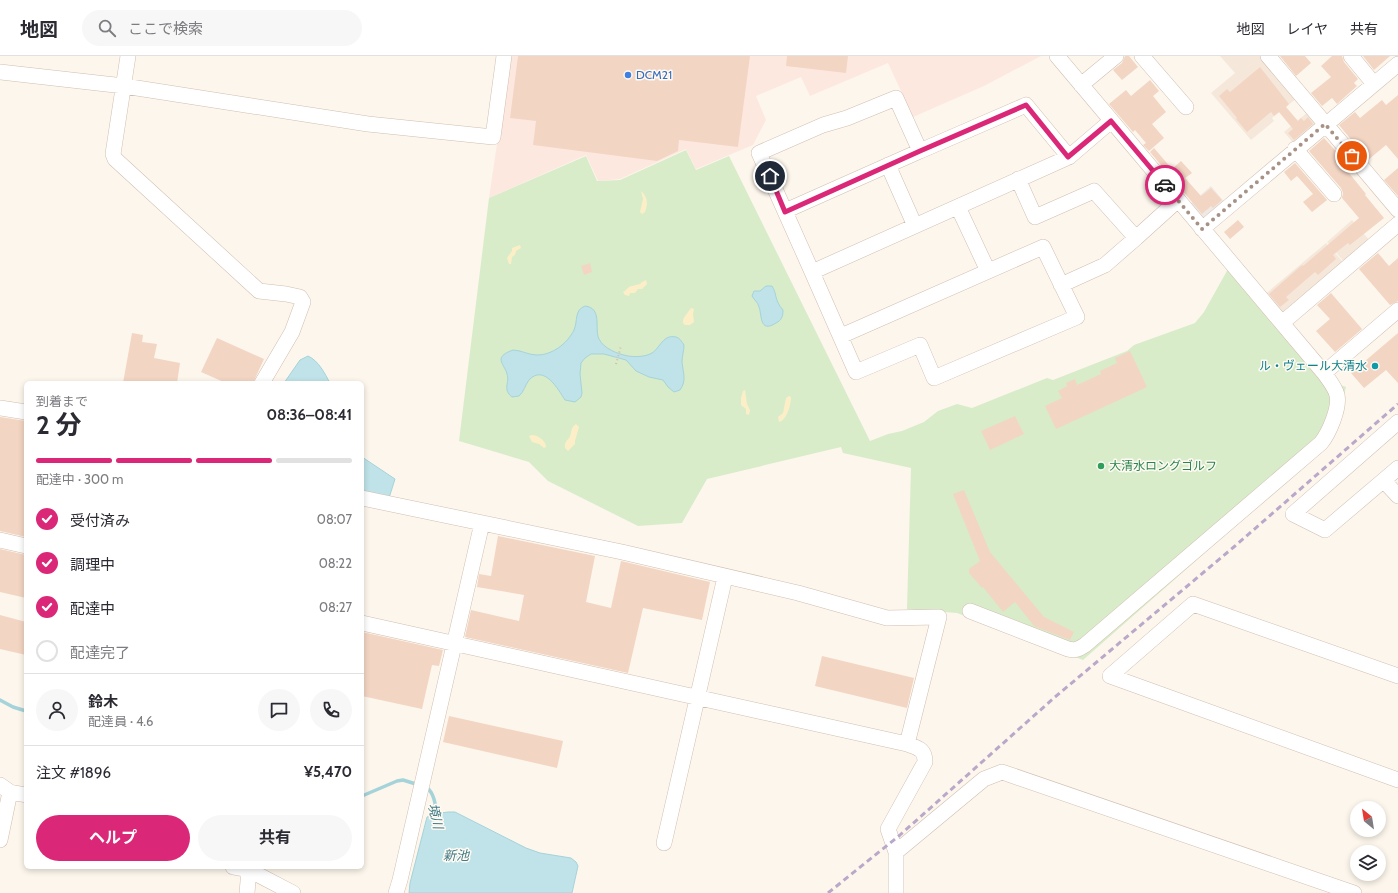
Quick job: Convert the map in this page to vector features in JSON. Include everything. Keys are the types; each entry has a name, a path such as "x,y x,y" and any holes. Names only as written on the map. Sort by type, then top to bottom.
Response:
{"street":[{"path":"128,56 113,154 115,159 259,291 300,297 303,302 292,332 263,381"},
{"path":"0,72 124,86 368,124 493,137 504,56"},
{"path":"970,611 1068,649 1079,649 1321,443 1327,436 1338,401 1335,390 1324,373 1057,56"},
{"path":"1081,85 1116,56"},
{"path":"1142,56 1186,107"},
{"path":"1268,56 1398,210"},
{"path":"1350,56 1374,84"},
{"path":"1202,229 1398,64"},
{"path":"841,336 1043,248 1077,317 934,378 920,345 856,372 759,153 823,125 847,118 896,98 920,151"},
{"path":"785,212 1026,105 1068,157"},
{"path":"812,272 1068,157 1111,121"},
{"path":"1295,150 1334,194"},
{"path":"888,165 915,226"},
{"path":"1018,179 1035,218 1094,191 1136,238"},
{"path":"1061,284 1105,265 1178,200"},
{"path":"958,207 988,271"},
{"path":"1282,323 1398,224"},
{"path":"1324,373 1398,310"},
{"path":"0,408 24,412"},
{"path":"1398,422 1293,514 1325,530 1398,468"},
{"path":"1384,480 1398,496"},
{"path":"364,498 622,552 798,593 887,618 938,617 907,744"},
{"path":"396,893 482,524"},
{"path":"0,540 24,546"},
{"path":"664,843 725,577"},
{"path":"1398,676 1193,604 1110,676 1398,780"},
{"path":"364,623 907,744 921,749 925,756 925,762 888,829 896,852 896,893"},
{"path":"896,852 984,779 1002,772 1354,893"},
{"path":"0,840 5,789 24,794"},
{"path":"244,869 249,870 293,893"},
{"path":"247,893 249,870"}],"path":[{"path":"616,364 621,346"}],"shaded area":[{"path":"510,56 1041,56 984,86 913,117 888,63 810,96 801,77 756,96 766,120 753,145 696,169 686,149 620,179 598,181 586,155 489,198"},
{"path":"1220,56 1262,56 1297,98 1272,118 1274,121 1251,140 1211,93 1235,73"},
{"path":"1309,111 1320,124 1295,145 1284,132"},
{"path":"1211,186 1226,204 1203,223 1188,206"},
{"path":"1352,220 1370,241 1345,263 1327,242"},
{"path":"1326,243 1344,263 1281,317 1263,296"}],"green space":[{"path":"686,150 696,170 729,156 870,441 924,422 938,411 957,404 972,408 1047,378 1053,380 1127,351 1134,345 1195,323 1204,312 1228,269 1320,378 1346,387 1331,442 1083,660 957,613 907,609 911,468 843,453 841,447 707,479 682,523 638,526 548,481 529,462 459,441 489,198 586,156 597,181 620,180"}],"sand":[{"path":"641,191 646,198 647,203 645,212 642,214 640,212 643,199"},
{"path":"520,245 521,248 516,251 515,255 512,257 511,264 509,264 507,258 512,251 512,248"},
{"path":"646,280 647,284 642,289 638,289 635,293 630,293 629,296 625,295 623,292 629,287 640,284"},
{"path":"691,308 694,309 694,322 690,325 685,325 683,323 683,319"},
{"path":"745,390 747,404 750,410 749,415 746,414 746,409 741,405 741,398 743,391"},
{"path":"789,396 791,397 791,400 788,411 782,421 779,422 778,417 783,413 786,398"},
{"path":"576,424 579,427 575,444 568,451 565,448 565,444 570,436 572,428"},
{"path":"532,435 541,439 545,443 546,447 544,448 539,444 532,442 529,436"}],"water":[{"path":"766,286 772,286 778,303 783,310 780,321 771,326 764,325 762,322 757,302 752,296 754,291 760,291"},
{"path":"585,306 591,308 596,315 598,335 601,343 620,354 634,357 646,355 655,351 665,339 676,337 680,339 684,345 682,362 684,380 680,390 674,392 663,380 649,377 636,371 626,360 604,354 591,354 581,363 580,374 582,393 581,397 575,402 565,400 550,380 545,376 540,375 529,380 519,396 512,397 507,391 508,377 501,361 503,356 513,350 537,355 548,353 558,348 571,335 575,327 579,310"},
{"path":"308,356 312,358 324,372 329,381 285,381 300,360"},
{"path":"364,458 395,479 389,498 364,493"},
{"name":"新池","path":"455,812 526,848 540,853 571,858 578,866 572,893 409,893 410,883 427,817 434,814"}],"building":[{"path":"518,56 750,56 738,147 679,140 678,151 657,161 533,145 536,121 510,118"},
{"path":"787,56 848,56 846,73 786,66"},
{"path":"1125,56 1129,56 1138,67 1122,80 1113,70 1122,63"},
{"path":"1280,56 1305,56 1311,63 1296,76"},
{"path":"1332,56 1342,56 1344,62 1358,79 1354,83 1357,86 1337,104 1332,98 1322,106 1311,93 1331,77 1321,66"},
{"path":"1363,56 1390,56 1374,70"},
{"path":"1260,67 1289,104 1286,107 1298,121 1301,118 1304,121 1308,117 1313,124 1294,140 1288,133 1293,129 1279,112 1274,116 1271,112 1247,132 1219,96 1227,89 1230,92"},
{"path":"1150,80 1159,91 1153,96 1166,112 1152,124 1164,138 1149,151 1143,145 1146,143 1135,130 1133,132 1109,104 1126,90 1131,96"},
{"path":"1398,95 1398,159 1386,145 1368,160 1339,125 1355,112 1360,118 1382,100 1386,105"},
{"path":"1324,138 1353,170 1349,173 1384,218 1350,245 1348,243 1333,255 1336,259 1318,275 1315,272 1286,297 1289,300 1280,307 1269,294 1359,218 1342,198 1343,193 1341,188 1309,151"},
{"path":"1154,148 1172,169 1181,161 1192,173 1185,178 1201,196 1211,188 1222,200 1213,208 1211,206 1202,214 1150,152"},
{"path":"1295,163 1327,200 1312,212 1303,202 1313,194 1297,176 1291,181 1284,172"},
{"path":"1398,168 1398,196 1384,180"},
{"path":"1238,220 1244,227 1230,239 1224,232"},
{"path":"1378,253 1389,266 1398,258 1398,301 1390,305 1359,269"},
{"path":"590,263 592,272 584,275 581,266"},
{"path":"1331,293 1362,329 1335,352 1316,331 1330,319 1317,305"},
{"path":"132,333 143,335 142,342 157,344 154,358 180,363 177,381 123,381"},
{"name":"ル・ヴェール大清水","path":"1398,333 1398,383 1386,370 1364,388 1351,373"},
{"path":"217,338 264,359 254,381 221,381 201,372"},
{"path":"1130,351 1147,387 1056,429 1045,406 1062,398 1058,391 1067,386 1066,383 1075,379 1077,385 1101,374 1100,371 1117,363 1115,358"},
{"path":"1015,416 1024,434 990,450 981,431"},
{"path":"0,417 24,421 24,537 0,531"},
{"path":"964,490 990,552 1044,617 1074,632 1070,640 1034,626 1015,602 1003,612 983,587 982,588 969,573 969,569 980,561 953,494"},
{"path":"498,536 595,556 586,602 611,608 621,561 710,582 702,620 643,608 628,673 465,637 471,610 519,621 524,595 477,587 479,574 491,576"},
{"path":"0,549 24,555 24,598 0,592"},
{"path":"0,615 24,621 24,655 0,649"},
{"path":"364,632 443,650 439,666 432,665 422,709 364,696"},
{"path":"822,656 914,678 907,708 815,686"},
{"path":"449,716 563,741 557,768 443,742"}],"waterway":[{"name":"境川","path":"0,700 13,707 24,710"},
{"name":"境川","path":"364,795 397,781 403,780 419,785"},
{"name":"境川","path":"427,788 432,794 438,819"}],"railway":[{"path":"828,893 900,835 1055,697 1235,546 1398,404"}],"way so far":[{"path":"1165,185 1202,229 1325,124 1352,156"}],"place":[{"name":"DCM21","path":"628,75"},
{"name":"ル・ヴェール大清水","path":"1375,366"},
{"name":"大清水ロングゴルフ","path":"1101,466"}],"route":[{"path":"770,176 785,212 1026,105 1068,157 1111,121 1165,185"}]}
